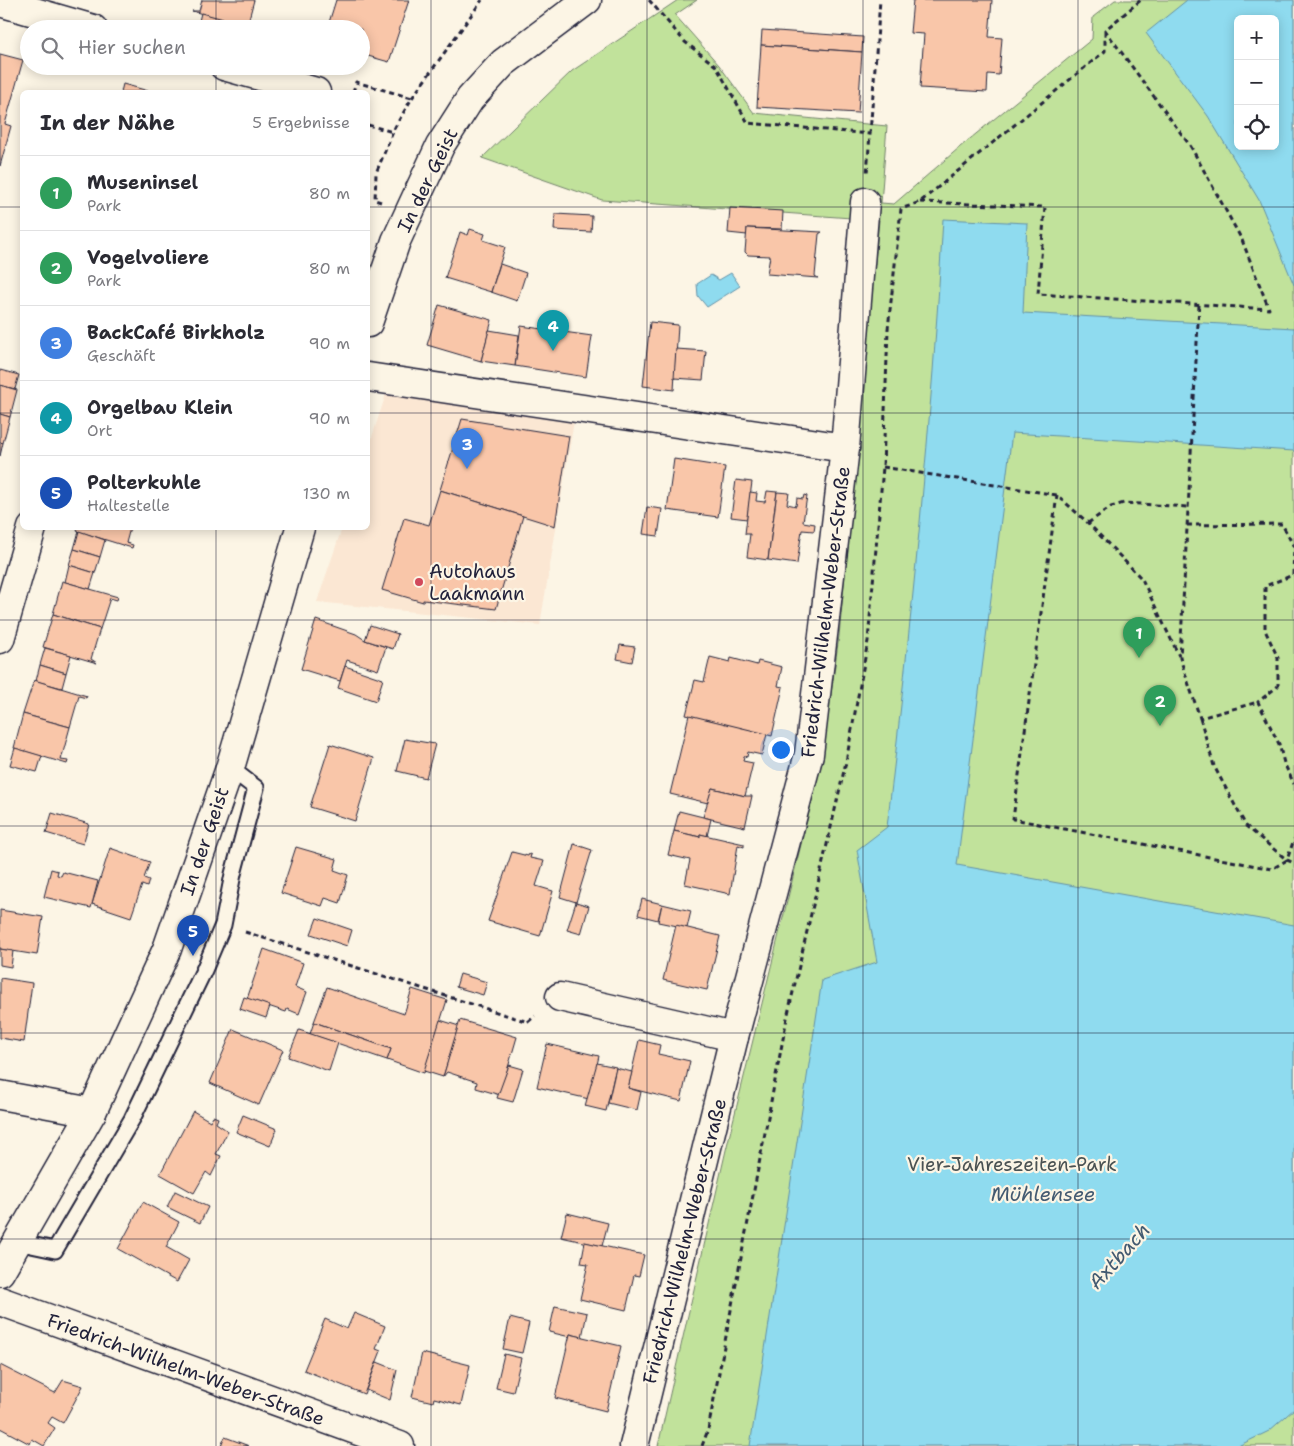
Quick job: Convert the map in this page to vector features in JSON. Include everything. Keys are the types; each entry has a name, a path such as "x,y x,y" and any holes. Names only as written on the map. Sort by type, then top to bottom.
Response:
{"street":[{"name":"In der Geist","path":"370,317 396,241 440,146 470,99 503,64 583,1"},
{"path":"0,2 62,20"},
{"path":"256,75 309,90"},
{"name":"Friedrich-Wilhelm-Weber-Straße","path":"634,1446 734,1037 809,754 845,448 865,202"},
{"name":"Friedrich-Wilhelm-Weber-Straße","path":"370,377 845,448"},
{"path":"0,639 31,530"},
{"name":"In der Geist","path":"0,1272 92,1112 167,949 230,768 299,530"},
{"path":"560,996 734,1037"},
{"path":"0,1095 92,1112"},
{"name":"Friedrich-Wilhelm-Weber-Straße","path":"0,1301 400,1446"}],"lane":[{"path":"17,1242 55,1250 132,1119 223,925 256,788 230,768"}],"path":[{"path":"411,211 375,200 376,173 393,132 412,98 482,0"},
{"path":"649,0 686,42 716,66 748,123 870,134"},
{"path":"865,202 880,0"},
{"path":"702,1446 708,1430 787,1018 848,753 868,641 883,467 888,329 901,209 920,202 1105,51 1106,30 1141,0"},
{"path":"920,202 1045,207 1038,294 1270,309 1242,240 1190,147 1106,30"},
{"path":"354,90 356,82 412,98"},
{"path":"370,126 393,132"},
{"path":"1180,658 1199,305"},
{"path":"883,467 1058,495 1088,523 1142,579 1180,658 1214,766 1246,826 1287,860 1294,863"},
{"path":"1058,495 1013,819 1272,869 1287,860 1294,839"},
{"path":"1088,523 1110,507 1124,503 1188,507"},
{"path":"1187,525 1282,524 1294,547 1293,575 1265,586 1265,630 1278,658 1278,686 1258,702 1200,718"},
{"path":"1258,702 1279,744 1284,763 1294,784"},
{"path":"223,925 528,1022 560,996"}],"shaded area":[{"path":"387,391 574,421 540,625 317,602 341,530 370,530 370,443"}],"green space":[{"name":"Vier-Jahreszeiten-Park","path":"678,0 697,0 675,15 719,65 754,113 887,126 881,203 894,204 960,147 1092,39 1093,17 1115,0 1294,0 1294,1446 658,1446 726,1150 822,759 839,636 879,220 602,200 482,158 572,71"}],"water":[{"path":"1187,0 1294,0 1294,285 1259,200 1208,116 1146,33"},
{"name":"Mühlensee","path":"943,219 1027,223 1023,313 1294,328 1294,451 1012,433 957,865 1294,925 1294,1409 1269,1431 1238,1446 750,1446 822,980 877,962 857,850 887,827 920,523"},
{"path":"731,273 740,286 707,307 698,296 697,284 711,275 719,280"}],"building":[{"path":"202,0 254,0 249,20 225,20 192,11 199,11"},
{"path":"336,0 409,0 389,62 370,57 370,20 330,20"},
{"path":"913,0 992,0 989,37 1002,38 999,75 988,74 987,92 920,88 924,34 910,33"},
{"path":"201,13 227,20 199,20"},
{"path":"762,30 863,37 862,52 761,45"},
{"path":"761,45 862,52 858,113 757,107"},
{"path":"0,54 20,59 20,71 5,124 11,126 0,166"},
{"path":"123,84 145,90 122,90"},
{"path":"730,208 783,211 782,229 747,228 747,235 728,233"},
{"path":"555,214 592,216 591,232 554,230"},
{"path":"747,228 822,232 819,234 815,276 818,278 767,274 770,256 748,255 745,252"},
{"path":"470,229 485,234 483,240 505,247 491,292 445,278 460,232 468,235"},
{"path":"500,264 526,273 517,301 491,292"},
{"path":"439,305 492,320 481,361 427,345"},
{"path":"650,322 678,325 674,390 643,386"},
{"path":"521,326 592,336 586,377 515,366"},
{"path":"489,330 519,335 515,366 481,361"},
{"path":"676,349 706,351 703,380 674,378"},
{"path":"0,370 19,375 15,389 0,385"},
{"path":"0,385 17,390 10,417 0,414"},
{"path":"0,414 10,417 3,443 0,442"},
{"path":"462,419 569,436 555,526 440,490"},
{"path":"0,442 3,443 0,456"},
{"path":"674,459 725,467 718,517 667,510"},
{"path":"736,480 752,482 747,519 731,517"},
{"path":"440,490 523,516 496,609 423,600 423,602 382,590 404,518 429,525"},
{"path":"767,491 777,492 768,560 747,557 750,534 745,534 750,492 757,493 756,501 765,502"},
{"path":"777,492 789,493 787,504 796,506 797,498 803,499 804,495 807,496 803,522 815,524 814,531 802,530 797,564 768,560"},
{"path":"647,507 662,509 658,536 643,534"},
{"path":"129,530 126,543 133,545 132,548 77,531"},
{"path":"79,531 105,540 100,557 74,549"},
{"path":"74,549 100,557 95,573 69,565"},
{"path":"69,565 95,573 90,589 65,582"},
{"path":"62,581 118,597 117,600 110,598 100,629 53,614"},
{"path":"53,614 100,629 91,659 97,663 43,647"},
{"path":"316,620 386,647 378,670 347,660 340,681 301,669"},
{"path":"370,625 398,634 393,649 365,640"},
{"path":"620,645 635,647 632,662 617,659"},
{"path":"45,648 71,655 66,673 40,665"},
{"path":"710,657 730,662 731,658 757,665 758,661 782,667 778,686 783,687 772,736 686,715 695,680 704,682"},
{"path":"40,665 66,673 62,688 36,681"},
{"path":"345,666 383,679 376,701 338,688"},
{"path":"34,680 87,696 86,698 79,696 70,727 23,714"},
{"path":"23,714 70,727 61,760 68,761 67,764 14,748"},
{"path":"689,715 767,734 762,755 748,752 747,757 744,756 743,761 753,763 745,796 712,788 708,803 670,794"},
{"path":"405,739 435,744 426,778 397,771"},
{"path":"330,744 374,758 355,821 310,807"},
{"path":"15,748 42,756 37,772 10,765"},
{"path":"712,788 752,796 745,827 703,817"},
{"path":"679,811 711,819 707,836 700,834 700,837 674,831"},
{"path":"52,813 89,824 83,844 46,833"},
{"path":"674,831 700,837 700,834 744,844 744,847 738,845 730,894 685,884 690,860 668,855"},
{"path":"574,844 592,850 576,902 560,897"},
{"path":"296,847 337,859 334,870 348,875 340,903 325,898 322,906 281,893"},
{"path":"110,848 150,862 144,878 149,880 147,887 142,885 131,917 92,904"},
{"path":"512,852 528,856 529,854 531,855 530,858 544,861 536,886 553,891 540,936 488,921"},
{"path":"51,869 58,871 57,875 61,876 63,872 98,881 91,908 44,897"},
{"path":"642,899 662,904 658,920 638,915"},
{"path":"576,902 589,906 581,934 567,930"},
{"path":"662,904 691,911 687,928 658,922"},
{"path":"0,910 43,917 37,955 0,949"},
{"path":"317,918 352,930 347,946 311,934"},
{"path":"676,925 720,936 707,990 663,980"},
{"path":"0,949 13,951 11,967 0,965"},
{"path":"264,949 303,963 295,987 307,992 299,1014 287,1009 286,1012 247,999"},
{"path":"460,974 487,982 483,995 456,987"},
{"path":"0,978 32,983 24,1042 0,1038"},
{"path":"327,987 404,1014 412,989 447,1000 424,1073 387,1060 391,1049 314,1022"},
{"path":"244,997 270,1006 266,1018 240,1009"},
{"path":"440,1020 459,1026 443,1077 424,1071"},
{"path":"460,1020 517,1037 500,1095 476,1088 477,1082 447,1072 443,1077"},
{"path":"314,1022 391,1049 387,1060 310,1034"},
{"path":"233,1029 283,1050 259,1105 210,1083"},
{"path":"299,1030 338,1043 329,1071 288,1057"},
{"path":"639,1040 660,1045 658,1054 690,1061 681,1101 628,1088"},
{"path":"547,1044 599,1056 589,1099 537,1087"},
{"path":"597,1063 616,1067 606,1111 585,1106"},
{"path":"509,1065 523,1069 513,1102 497,1098"},
{"path":"616,1068 632,1072 628,1088 641,1092 637,1110 608,1103"},
{"path":"193,1111 210,1121 213,1116 218,1118 216,1123 228,1131 216,1154 221,1156 211,1176 206,1172 194,1193 160,1174"},
{"path":"243,1115 277,1129 270,1146 236,1132"},
{"path":"175,1191 208,1207 200,1223 167,1207"},
{"path":"143,1202 179,1222 166,1247 189,1260 177,1282 118,1249"},
{"path":"567,1213 608,1223 602,1246 561,1237"},
{"path":"585,1242 644,1255 639,1276 634,1275 626,1310 580,1299 588,1264 581,1263"},
{"path":"555,1306 587,1313 582,1337 570,1334 570,1337 549,1332"},
{"path":"354,1313 385,1326 376,1349 381,1351 364,1394 304,1370 325,1319 347,1329"},
{"path":"510,1318 529,1323 522,1353 503,1349"},
{"path":"570,1334 621,1346 606,1411 555,1398"},
{"path":"422,1353 470,1365 461,1405 434,1398 433,1402 412,1397"},
{"path":"504,1354 521,1358 513,1392 496,1388"},
{"path":"377,1362 397,1370 390,1400 366,1390"},
{"path":"0,1365 55,1393 63,1380 83,1386 63,1423 52,1417 48,1423 55,1428 44,1446 32,1439 30,1444 0,1428"},
{"path":"225,1437 249,1446 221,1446"}],"place":[{"name":"Orgelbau Klein","path":"553,351"},
{"name":"BackCafé Birkholz","path":"467,469"},
{"name":"Autohaus Laakmann","path":"419,582"},
{"name":"Museninsel","path":"1139,658"},
{"name":"Vogelvoliere","path":"1160,726"},
{"name":"Polterkuhle","path":"193,956"}],"water label":[{"name":"Axtbach","path":"1119,1256"}]}
